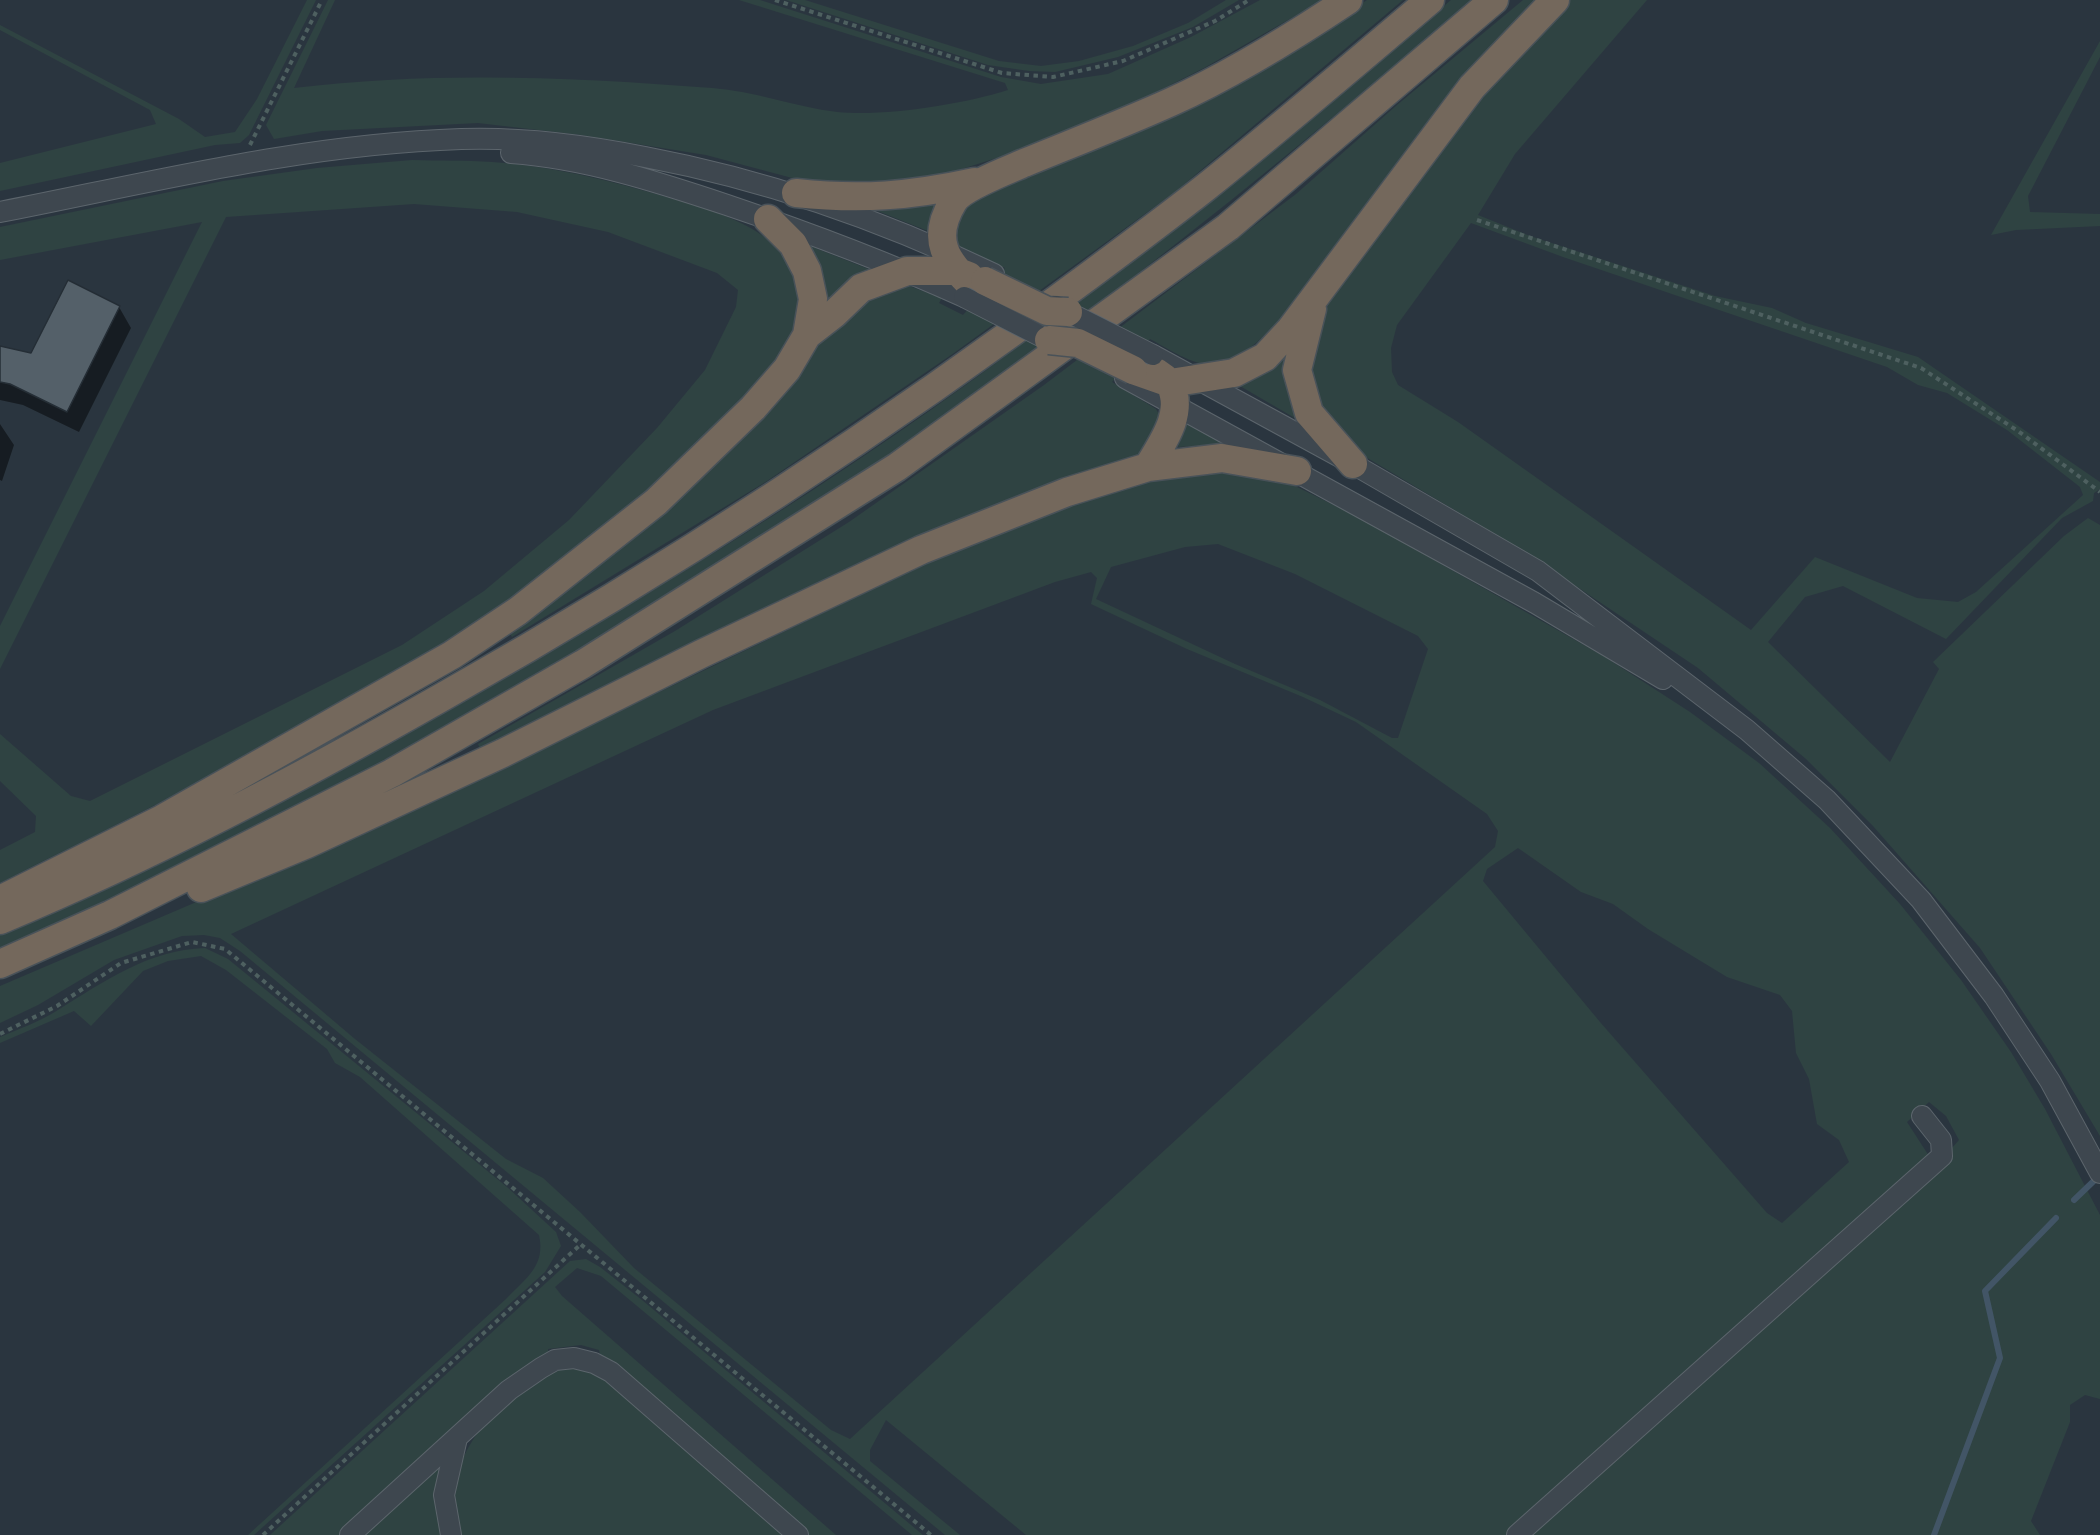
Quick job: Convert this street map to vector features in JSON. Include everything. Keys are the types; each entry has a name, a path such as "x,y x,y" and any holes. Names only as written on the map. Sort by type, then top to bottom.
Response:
{"highway":[{"path":"1139,366 1078,343 1043,337 1024,315 969,277 940,234 953,200 986,179 1172,101 1242,66 1348,0"},
{"path":"0,920 225,815 369,739 579,620 747,516 877,429 1035,316 1195,196 1430,0"},
{"path":"0,964 110,915 392,773 563,676 897,467 1228,227 1494,0"},
{"path":"1172,394 1201,380 1234,373 1265,357 1291,329 1472,87 1555,0"},
{"path":"796,193 841,198 884,197 932,191 986,179"},
{"path":"0,900 162,819 452,656 518,611 656,502 724,437 787,369 807,335 813,299 807,271 793,244 768,219"},
{"path":"807,335 834,314 861,288 907,271 969,277 1047,311 1071,313 1082,328 1139,366 1172,394"},
{"path":"1316,295 1298,370 1309,413 1353,464"},
{"path":"1148,467 1171,429 1172,394"},
{"path":"110,915 202,888 307,844 503,753 711,649 921,550 1067,492 1148,467 1222,458 1297,471"}],"street":[{"path":"0,212 242,162 379,145 462,139 545,142 682,164 796,193 969,277"},
{"path":"379,145 537,155 685,191 907,271"},
{"path":"1139,366 1201,380 1353,464 1538,571 1747,730 1827,800 1921,900 1995,996 2076,1126 2100,1173"},
{"path":"1172,394 1297,471 1535,603 1747,730"},
{"path":"1517,1535 1942,1156 1941,1140 1922,1116"},
{"path":"350,1535 508,1390 555,1360 574,1358 594,1363 611,1372 798,1535"},
{"path":"452,1535 444,1495 457,1438"}],"path":[{"path":"242,162 322,0"},
{"path":"775,0 1002,73 1053,77 1123,61 1215,21 1249,0"},
{"path":"1477,220 1921,368 2018,431 2100,492"},
{"path":"0,1034 57,1006 121,963 192,942 214,944 225,948 931,1535"},
{"path":"262,1535 580,1245"}],"green space":[{"path":"307,0 316,0 249,135 240,143 215,145 0,191 0,163 156,124 150,110 0,30 0,25 179,119 205,137 235,132 257,99"},
{"path":"328,0 335,0 294,88 398,79 503,78 608,81 728,90 821,110 877,113 924,108 1008,90 1005,83 739,0 760,0 1001,77 1041,84 1108,74 1191,37 1260,0 1323,0 1204,68 1073,134 949,173 869,184 796,179 706,155 581,135 478,123 322,131 274,139 266,125"},
{"path":"786,0 805,0 999,61 1041,66 1079,61 1133,46 1188,23 1226,0 1239,0 1193,27 1118,57 1055,72 988,65"},
{"path":"1367,0 1403,0 1175,192 954,353 767,481 512,637 509,632 802,366 828,334 859,305 898,282 942,298 939,303 963,315 1005,268 957,247 958,225 977,194 1333,23"},
{"path":"1451,0 1472,0 1292,151 1108,297 982,391 889,454 606,634 445,728 225,843 0,949 0,934 217,829 465,698 639,598 809,492 893,437 974,379 1157,242"},
{"path":"1523,0 1535,0 1475,69 1282,320 1235,359 1219,365 1192,361 1150,339 1112,382 1156,409 1161,418 1142,453 915,544 481,751 478,744 675,631 849,522 1044,385 1296,194 1397,105"},
{"path":"1570,0 1647,0 1515,154 1478,215 1530,236 1715,296 1772,308 1806,323 1918,357 2100,482 2100,489 2094,493 2093,501 2062,518 1946,639 1843,586 1805,597 1768,642 1890,762 1939,669 1933,662 2064,536 2088,518 2100,525 2100,1136 2051,1054 1980,948 1873,826 1806,759 1698,668 1528,554 1344,444 1323,409 1310,370 1313,337 1329,298 1466,114","holes":["1471,223 1563,257 1887,367 1918,385 1947,393 2007,430 2080,487 2083,495 1976,592 1958,602 1917,598 1815,557 1751,630 1458,422 1398,385 1392,372 1391,348 1397,325"]},
{"path":"2100,41 2100,57 2028,196 2030,212 2100,214 2100,226 2016,230 1991,235"},
{"path":"412,160 492,162 541,167 613,182 684,202 743,224 777,248 790,263 798,282 801,304 794,335 765,377 652,488 568,557 479,620 387,678 292,733 0,883 0,850 35,832 36,816 0,781 0,734 71,796 90,801 402,645 484,591 569,520 657,428 705,370 736,307 738,290 717,273 608,232 517,212 414,204 226,217 0,669 0,626 202,222 0,260 0,227 223,181 317,168"},
{"path":"938,202 928,231 870,208"},
{"path":"810,246 871,270 825,305"},
{"path":"1286,353 1286,385 1300,421 1240,386"},
{"path":"1186,424 1224,444 1178,447"},
{"path":"1177,472 1252,472 1293,485 1360,518 1605,657 1690,712 1759,763 1830,828 1900,904 1961,980 2011,1052 2045,1109 2100,1215 2100,1399 2085,1395 2070,1405 2070,1422 2031,1521 2040,1535 1526,1535 1944,1157 1959,1140 1946,1116 1929,1102 1907,1122 1929,1156 1511,1535 1026,1535 886,1420 870,1450 870,1461 960,1535 945,1535 240,951 220,938 204,935 182,936 114,960 38,1005 0,1023 0,986 442,797 947,553 1029,519","holes":["1218,544 1295,574 1418,636 1428,649 1398,738 1392,738 1320,700 1235,664 1096,599 1111,567 1185,547","1091,572 1097,578 1091,604 1187,649 1303,697 1356,722 1487,814 1498,831 1495,847 850,1439 831,1430 634,1268 580,1212 543,1178 506,1159 355,1039 231,934 713,710 1055,582","1518,848 1581,892 1613,904 1648,929 1727,977 1780,995 1792,1011 1796,1053 1809,1079 1817,1124 1839,1140 1849,1162 1782,1223 1767,1213 1600,1022 1483,881 1487,869"]},
{"path":"205,948 228,959 507,1187 556,1232 561,1246 545,1272 254,1535 248,1535 521,1284 537,1263 540,1246 539,1235 360,1077 335,1063 327,1049 226,970 201,956 168,961 143,971 91,1026 74,1011 0,1043 0,1037 44,1018 128,969 165,954"},
{"path":"586,1259 600,1267 642,1300 923,1535 912,1535 601,1276 577,1268 555,1287 562,1296 836,1535 804,1535 601,1359 599,1350 581,1345 548,1349 549,1359 508,1384 339,1535 270,1535 570,1261"},
{"path":"559,1365 593,1368 788,1535 456,1535 453,1494 457,1474 474,1438 500,1407 516,1393"},
{"path":"435,1467 444,1472 446,1535 358,1535"}],"building":[{"path":"68,280 120,306 67,412 10,384 0,382 0,346 31,353"}],"waterway":[{"path":"2074,1200 2100,1175"},
{"path":"1934,1535 2000,1358 1985,1291 2056,1218"}]}
